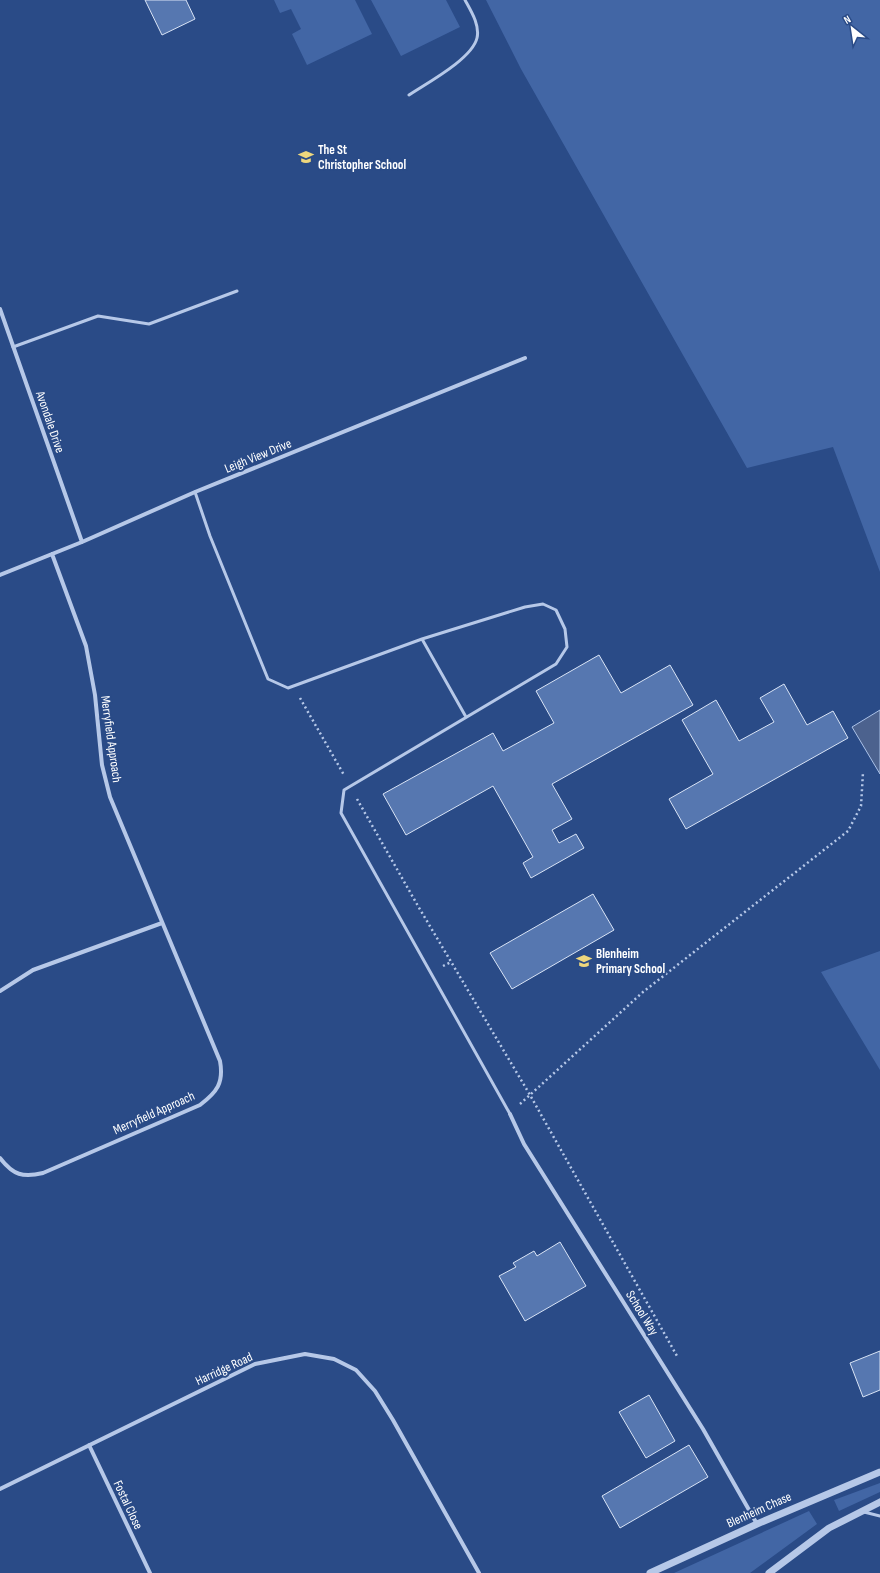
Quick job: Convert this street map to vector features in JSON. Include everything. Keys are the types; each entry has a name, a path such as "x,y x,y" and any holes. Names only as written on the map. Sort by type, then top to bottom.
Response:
{"street":[{"name":"Avondale Drive","path":"0,309 82,542"},
{"name":"Leigh View Drive","path":"0,575 82,542 194,492 525,358"},
{"name":"Merryfield Approach","path":"0,1158 5,1165 17,1173 29,1177 43,1173 200,1105 212,1096 220,1085 222,1072 220,1060 110,797 102,765 95,695 86,646 52,554"},
{"path":"0,991 33,970 162,923"},
{"name":"School Way","path":"510,1114 524,1144 703,1429 757,1524"},
{"name":"Harridge Road","path":"0,1489 255,1364 305,1354 334,1359 356,1370 375,1391 393,1420 479,1573"},
{"name":"Fostal Close","path":"89,1445 150,1573"},
{"name":"Blenheim Chase","path":"650,1573 757,1524 880,1472"},
{"path":"769,1573 829,1528 880,1502"}],"lane":[{"path":"409,95 468,54 477,38 477,28 475,19 466,0"},
{"path":"13,347 98,316 149,324 237,291"},
{"path":"194,492 210,536 268,679 288,688 422,639 525,607 542,604 556,610 565,629 567,647 556,664 344,790 341,812 510,1114"},
{"path":"422,639 466,717"},
{"path":"860,1512 880,1516"}],"path":[{"path":"293,686 422,912 530,1095 679,1360"},
{"path":"510,1114 643,992 848,831 861,806 863,772"}],"shaded area":[{"path":"274,0 355,0 372,34 307,65 292,34 301,29 291,9 280,13"},
{"path":"371,0 446,0 460,27 401,56"},
{"path":"486,0 880,0 880,572 833,447 747,468 521,69"},
{"path":"880,710 880,774 852,727"},
{"path":"880,951 880,1070 821,972"},
{"path":"880,1483 880,1492 839,1511 834,1500"},
{"path":"809,1511 817,1524 750,1573 674,1573"}],"building":[{"path":"145,0 186,0 195,19 162,35"},
{"path":"599,655 621,693 670,665 693,705 552,784 572,819 552,830 559,843 576,834 584,848 531,878 523,863 533,857 493,786 406,835 383,794 493,733 503,751 554,723 536,691"},
{"path":"784,684 807,725 833,711 848,738 686,829 669,799 713,774 682,720 716,700 739,741 774,722 760,698"},
{"path":"593,894 614,930 512,989 490,953"},
{"path":"560,1242 586,1286 525,1321 499,1276 516,1267 513,1263 534,1251 537,1256"},
{"path":"880,1351 880,1390 863,1397 850,1363"},
{"path":"649,1395 675,1441 646,1458 619,1412"},
{"path":"689,1445 708,1477 620,1528 602,1496"}],"place":[{"name":"The St Christopher School","path":"306,157"},
{"name":"Blenheim Primary School","path":"584,961"}]}
